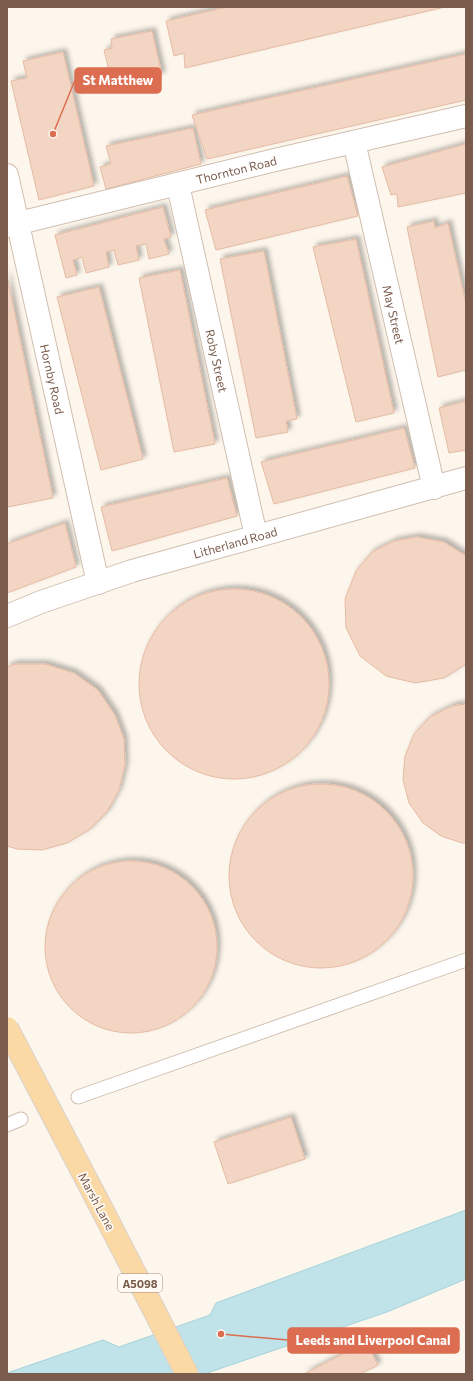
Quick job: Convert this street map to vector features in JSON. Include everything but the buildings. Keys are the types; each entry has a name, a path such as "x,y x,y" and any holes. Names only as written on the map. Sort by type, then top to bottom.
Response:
{"main road":[{"name":"Marsh Lane","path":"7,1028 187,1374"}],"street":[{"name":"Thornton Road","path":"12,225 466,116"},
{"name":"May Street","path":"354,142 434,488"},
{"name":"Hornby Road","path":"7,176 12,225 98,583"},
{"name":"Roby Street","path":"178,185 256,536"},
{"name":"Litherland Road","path":"7,616 132,571 466,478"}],"lane":[{"path":"78,1097 466,960"},
{"path":"7,1125 21,1119"}],"water":[{"path":"466,1210 466,1279 387,1312 204,1374 7,1374 103,1340 119,1347 210,1315 216,1303"}],"place":[{"name":"St Matthew","path":"53,134"},
{"name":"Leeds and Liverpool Canal","path":"221,1334"}]}
